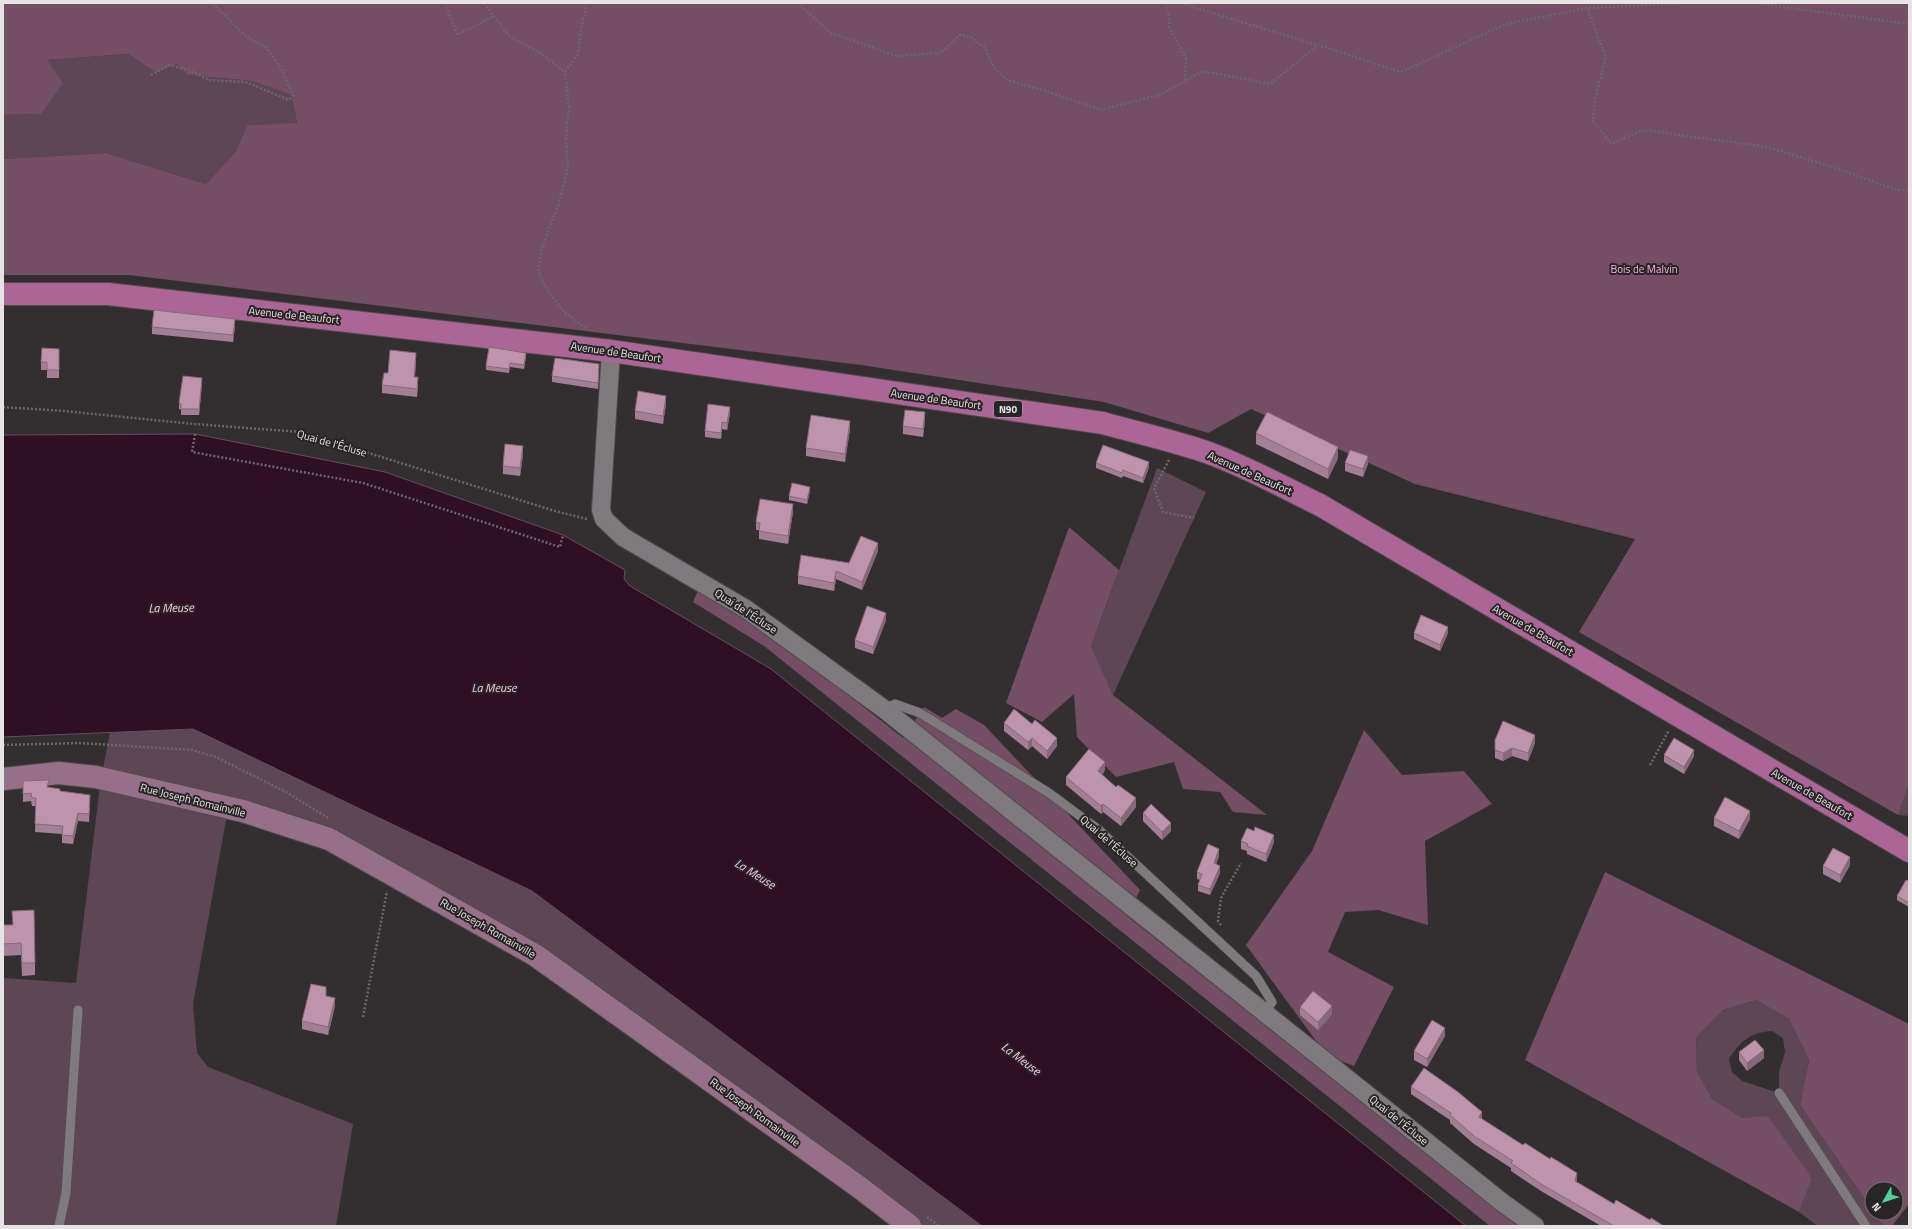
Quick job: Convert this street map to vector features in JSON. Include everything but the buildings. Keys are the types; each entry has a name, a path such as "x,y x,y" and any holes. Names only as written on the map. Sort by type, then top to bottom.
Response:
{"main road":[{"name":"Avenue de Beaufort","path":"3,294 108,294 611,351 1103,423 1209,453 1320,505 1909,851"}],"street":[{"path":"604,519 601,510 611,351"},
{"name":"Quai de l'Écluse","path":"604,519 623,537 746,609 884,709 1503,1203 1535,1226"},
{"name":"Rue Joseph Romainville","path":"3,779 59,773 96,777 243,811 329,839 535,955 847,1178 910,1226"}],"lane":[{"name":"Quai de l'Écluse","path":"884,709 895,704 920,713 1049,793 1099,830 1256,976 1272,1002 1264,1013"},
{"path":"59,1226 66,1193 78,1010"},
{"path":"1779,1093 1866,1226"}],"path":[{"path":"151,75 169,65 189,70 209,80 246,82 289,100 293,95 282,70 267,48 248,38 212,3"},
{"path":"445,3 457,34 494,16"},
{"path":"484,3 510,36 539,52 565,72"},
{"path":"587,3 582,24 578,54 565,72 569,108 566,137 568,168 558,206 542,248 538,270 547,290 566,313 588,329 587,348"},
{"path":"798,3 831,33 897,56 942,53 960,34 972,38 985,48 995,69 1007,80 1049,92 1101,110 1162,94 1203,71 1270,84 1318,45"},
{"path":"1164,3 1169,15 1169,27 1186,59 1185,81"},
{"path":"1180,3 1401,72 1506,24 1587,8 1690,3"},
{"path":"1583,3 1587,8 1606,57 1595,98 1593,121 1611,144 1644,130 1767,147 1832,167 1897,190 1909,190"},
{"path":"1755,3 1909,24"},
{"name":"Quai de l'Écluse","path":"3,407 301,432 555,511 586,518 604,519"},
{"path":"195,434 192,452 363,483 560,547 563,535"},
{"path":"1178,444 1154,488 1163,512 1194,518"},
{"path":"1650,765 1677,715"},
{"path":"1222,926 1218,921 1221,898 1241,863"},
{"path":"363,1017 390,872"}],"shaded area":[{"path":"128,54 156,73 177,64 187,75 252,81 293,95 297,124 247,125 236,151 206,184 106,153 3,159 3,115 41,114 47,60"},
{"path":"1157,468 1206,492 1113,695 1091,646"},
{"path":"193,729 532,891 982,1226 910,1226 602,1001 390,872 243,811 226,820 193,1004 197,1053 208,1067 353,1124 336,1226 3,1226 3,978 76,983 100,785 110,732"},
{"path":"1909,784 1909,816 1898,815"},
{"path":"1756,1000 1789,1019 1809,1060 1800,1105 1864,1198 1864,1221 1880,1221 1883,1226 1818,1226 1799,1212 1812,1177 1743,1118 1712,1099 1697,1071 1696,1038 1723,1010","holes":["1772,1031 1783,1038 1785,1052 1779,1072 1779,1093 1742,1081 1732,1072 1729,1059 1742,1042 1758,1033"]}],"green space":[{"name":"Bois de Malvin","path":"3,3 1909,3 1909,784 1898,815 1579,632 1635,539 1415,484 1251,409 1208,433 1104,402 861,365 129,275 3,275 3,159 106,153 206,184 236,151 247,125 297,123 292,95 252,81 187,75 177,64 156,73 128,54 47,60 63,83 41,114 3,115"},
{"path":"1069,527 1119,570 1091,646 1113,695 1267,815 1233,812 1220,792 1183,789 1174,762 1116,777 1077,737 1074,694 1042,722 1006,703"},
{"path":"700,586 774,636 903,738 924,707 942,718 956,709 984,725 1140,890 1127,916 1518,1226 1490,1226 764,646 693,602"},
{"path":"1364,730 1402,775 1464,771 1492,804 1425,841 1428,925 1378,910 1345,912 1328,952 1394,987 1354,1066 1327,1056 1246,945 1312,851"},
{"path":"1605,872 1909,1024 1909,1204 1904,1210 1904,1181 1864,1181 1864,1198 1800,1105 1809,1060 1789,1019 1756,1000 1723,1010 1696,1038 1697,1071 1712,1099 1743,1118 1768,1116 1812,1178 1799,1212 1525,1060"},
{"path":"1880,1221 1896,1221 1892,1226 1883,1226"}],"water":[{"name":"La Meuse","path":"195,434 385,472 563,535 625,570 624,579 630,586 771,669 1466,1226 982,1226 532,891 193,729 3,737 3,435"}]}
